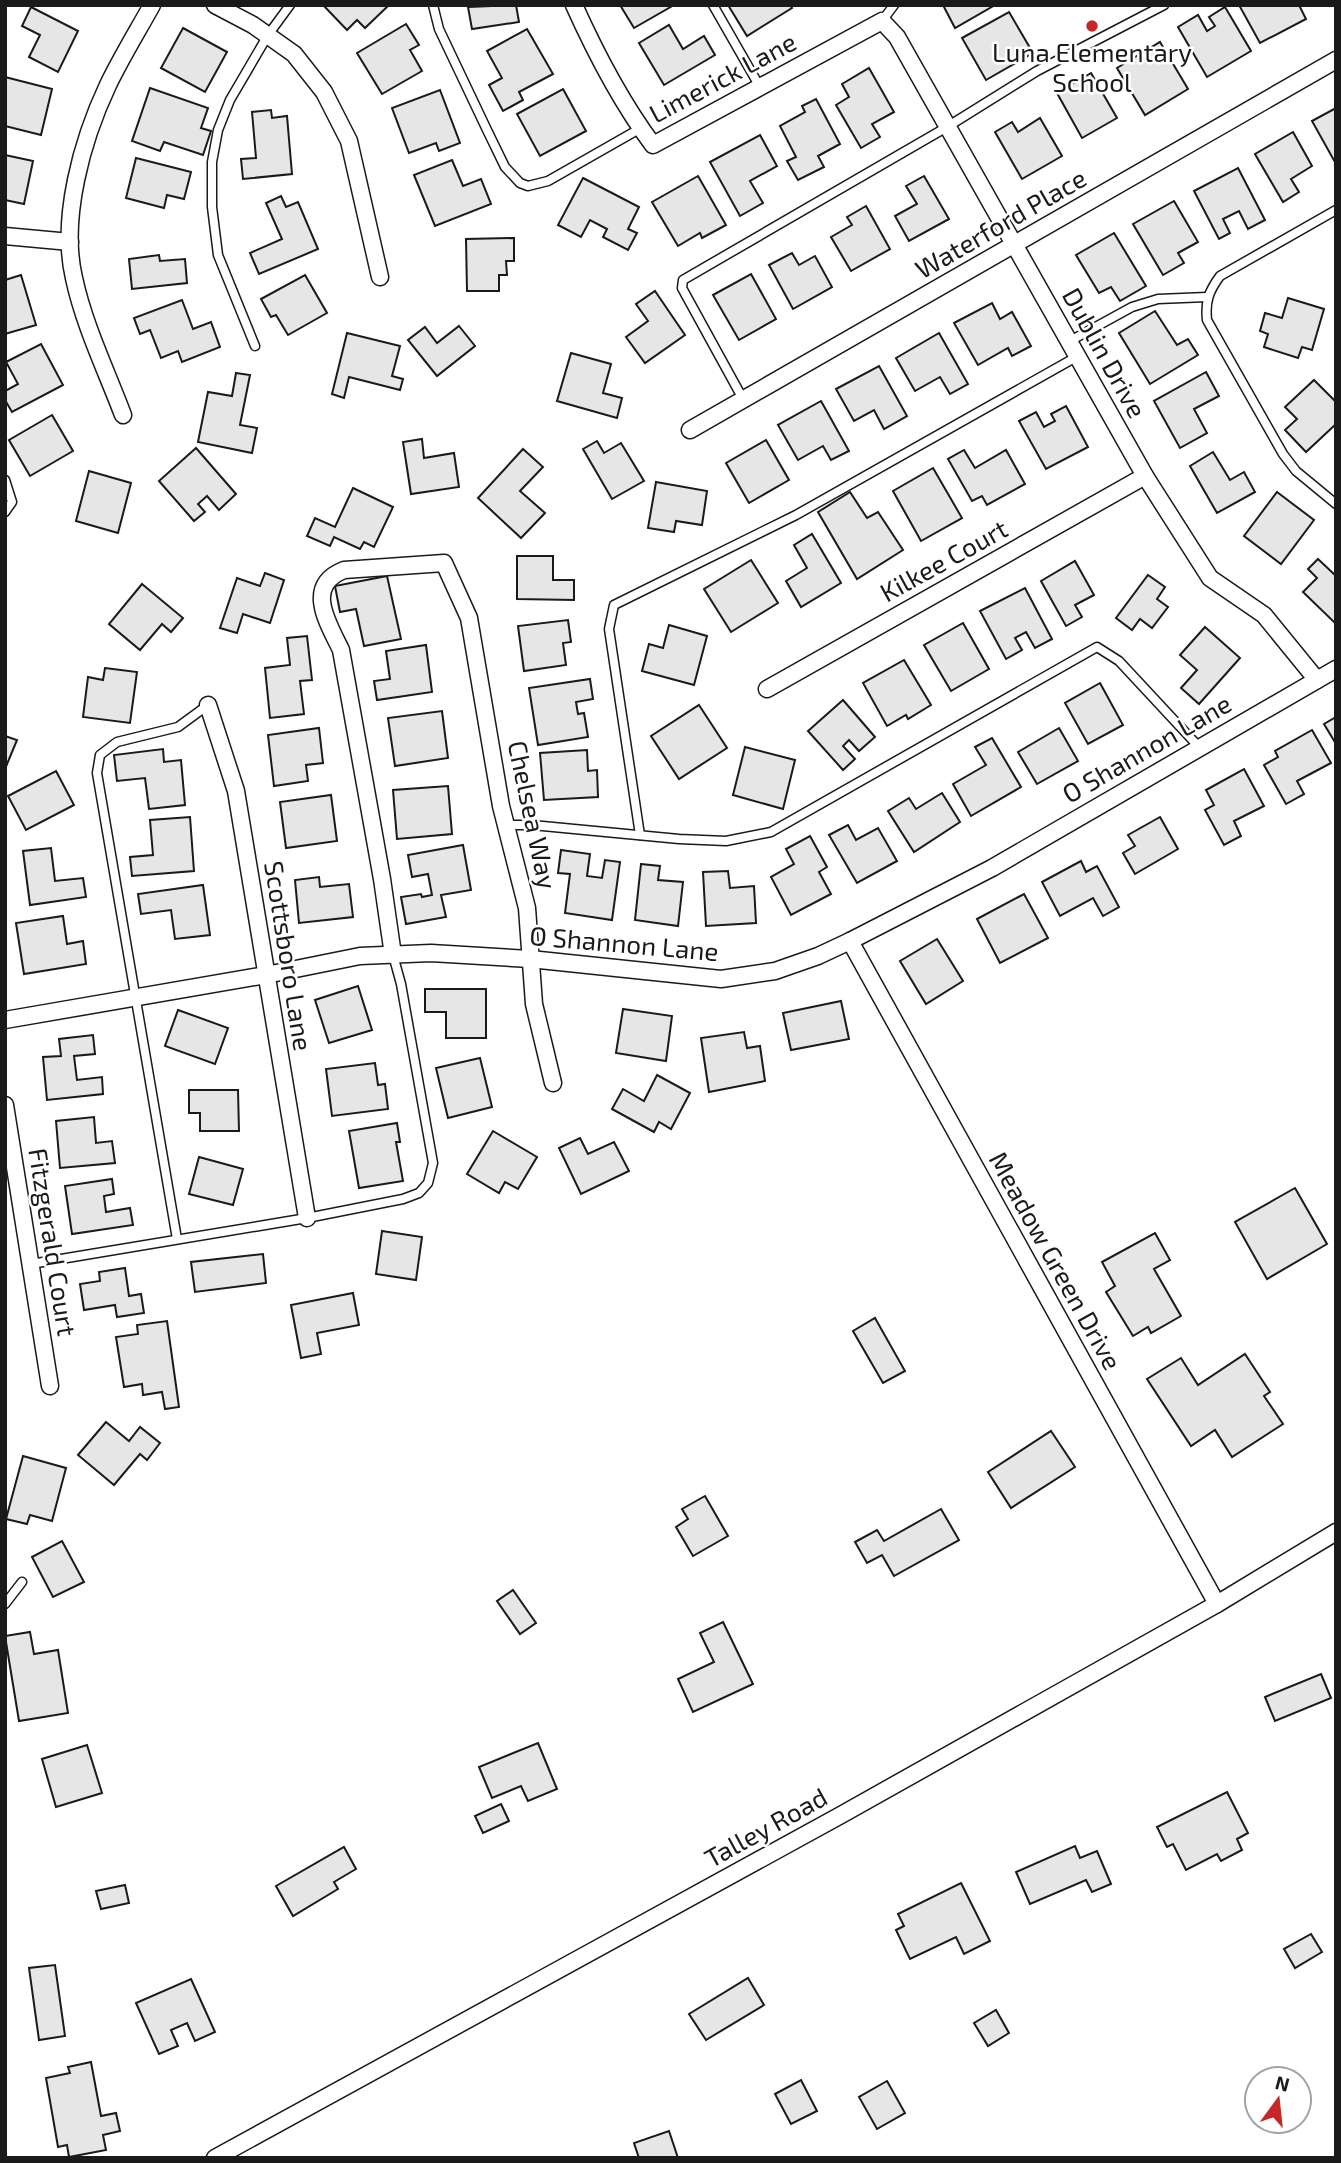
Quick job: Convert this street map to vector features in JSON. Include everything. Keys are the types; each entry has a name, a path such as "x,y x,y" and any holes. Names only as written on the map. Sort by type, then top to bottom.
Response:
{"street":[{"path":"123,415 93,340 74,277 71,242 74,186 107,86 152,5"},
{"path":"215,5 253,25 294,54 324,92 349,141 380,277"},
{"name":"Limerick Lane","path":"574,5 592,43 653,145 882,21"},
{"name":"Dublin Drive","path":"882,21 897,37 1145,476 1210,579 1264,615 1317,680"},
{"name":"Waterford Place","path":"690,430 1336,60"},
{"path":"5,236 71,242"},
{"name":"Kilkee Court","path":"767,689 1145,476"},
{"name":"Chelsea Way","path":"393,954 341,650 324,615 321,598 332,575 344,570 444,563 469,618 506,825 527,908 534,1004 553,1083"},
{"name":"O Shannon Lane","path":"5,1020 360,956 431,953 530,959 721,979 775,971 850,941 992,867 1336,669"},
{"name":"Scottsboro Lane","path":"208,705 236,791 307,1218"},
{"name":"Meadow Green Drive","path":"850,941 1217,1604"},
{"name":"Fitzgerald Court","path":"5,1105 50,1386"},
{"name":"Talley Road","path":"215,2158 822,1826 1217,1604 1336,1532"}],"lane":[{"path":"255,346 218,255 212,207 212,162 218,130 230,100 268,35 290,5"},
{"path":"433,5 439,29 493,143 505,167 520,183 528,186 548,181 641,128"},
{"path":"713,5 760,87"},
{"path":"882,21 894,5"},
{"path":"743,399 682,288 683,280 947,127 1037,71 1164,5"},
{"path":"1336,210 1220,276 1210,289 1205,304 1207,320 1283,454 1296,471 1336,504"},
{"path":"1070,341 1132,307 1158,299 1207,297"},
{"path":"640,835 608,629 614,605 796,515 1078,356"},
{"path":"5,480 12,502 5,512"},
{"path":"506,825 726,841 771,832 1097,647 1119,661 1199,747"},
{"path":"177,1239 97,773 100,755 117,743 178,727 208,705"},
{"path":"31,1264 307,1218 419,1193 428,1183 433,1163 401,984 393,954"},
{"path":"5,1604 22,1582"}],"building":[{"path":"323,5 389,5 365,28 357,20 347,30"},
{"path":"516,5 519,22 472,29 468,7"},
{"path":"620,5 674,5 634,28"},
{"path":"728,5 790,5 792,8 747,36"},
{"path":"943,5 995,5 955,28"},
{"path":"1239,5 1299,5 1306,19 1260,43"},
{"path":"31,7 78,31 58,72 29,57 40,35 22,26"},
{"path":"1225,7 1251,51 1207,77 1178,27 1198,15 1207,31 1215,26 1209,17"},
{"path":"1009,12 1033,53 986,80 962,38"},
{"path":"406,24 419,45 410,50 422,71 382,94 357,53"},
{"path":"669,25 683,49 704,36 715,55 664,85 639,43"},
{"path":"183,28 227,52 205,92 161,68"},
{"path":"527,29 553,74 519,92 523,100 503,111 489,85 502,78 487,51"},
{"path":"1160,42 1188,89 1145,115 1117,68"},
{"path":"869,68 894,112 872,124 880,137 861,148 836,105 849,97 842,84"},
{"path":"1091,73 1117,118 1082,138 1057,93"},
{"path":"5,77 52,89 41,135 5,126"},
{"path":"150,88 208,108 201,128 211,131 203,155 164,142 160,151 132,141"},
{"path":"563,89 586,131 540,156 517,114"},
{"path":"440,90 460,143 439,151 436,143 409,153 392,108"},
{"path":"816,99 840,144 818,156 824,167 798,180 787,161 796,157 780,126 805,112 802,106"},
{"path":"1336,108 1336,164 1312,121"},
{"path":"271,110 272,118 287,116 292,174 243,179 241,159 256,158 252,112"},
{"path":"1040,118 1062,156 1022,179 995,132 1012,122 1018,132"},
{"path":"1293,132 1312,166 1291,179 1299,192 1283,202 1255,154"},
{"path":"760,135 777,166 750,181 763,203 740,216 710,162"},
{"path":"5,155 33,161 24,204 5,200"},
{"path":"136,158 191,172 184,199 167,195 164,208 126,198"},
{"path":"452,160 463,186 481,179 491,204 435,226 414,175"},
{"path":"1238,168 1265,220 1248,229 1239,211 1223,219 1230,233 1219,239 1194,191"},
{"path":"698,176 726,225 702,238 700,233 678,246 652,202"},
{"path":"924,176 949,219 909,241 895,216 917,204 906,186"},
{"path":"583,178 639,207 628,229 637,233 628,250 603,237 607,229 590,220 581,237 558,225"},
{"path":"281,196 286,207 298,202 318,249 259,274 250,253 282,239 266,203"},
{"path":"1174,201 1198,242 1178,253 1184,263 1163,275 1133,224"},
{"path":"866,206 890,249 851,271 831,237 852,225 847,217"},
{"path":"1114,233 1146,286 1120,301 1111,287 1099,293 1076,255"},
{"path":"514,238 514,261 506,261 507,275 499,275 499,291 467,291 466,239"},
{"path":"792,253 799,265 815,256 832,287 793,309 769,265"},
{"path":"159,255 160,261 185,259 187,283 132,289 129,259"},
{"path":"751,274 776,319 739,340 713,295"},
{"path":"21,275 36,325 5,334 5,280"},
{"path":"305,275 327,313 288,335 276,315 271,317 261,299"},
{"path":"655,291 685,335 645,363 626,337 648,321 636,304"},
{"path":"1288,298 1324,309 1312,350 1302,347 1298,358 1264,347 1268,334 1260,331 1265,313 1282,318"},
{"path":"182,300 193,329 211,322 220,347 182,362 178,351 161,358 150,330 140,334 134,318"},
{"path":"992,303 1000,319 1012,312 1031,346 1012,356 1008,348 978,365 954,323"},
{"path":"1155,311 1177,345 1188,339 1198,355 1150,384 1119,333"},
{"path":"459,326 475,346 437,376 408,340 425,327 437,343"},
{"path":"347,333 400,346 392,376 403,379 400,390 349,377 344,398 332,394"},
{"path":"939,333 968,384 950,394 940,377 915,391 896,358"},
{"path":"41,344 63,385 12,412 5,400 5,391 18,384 6,362"},
{"path":"571,353 611,364 603,393 622,398 617,418 557,401"},
{"path":"879,366 907,416 884,429 874,410 854,421 836,389"},
{"path":"1206,372 1219,396 1194,409 1207,433 1180,448 1154,401"},
{"path":"236,373 250,375 240,425 257,428 252,453 198,442 208,392 232,396"},
{"path":"1314,380 1336,402 1336,424 1306,452 1285,430 1297,419 1285,407"},
{"path":"821,401 849,451 831,460 823,446 798,460 778,425"},
{"path":"1066,406 1088,447 1046,469 1019,421 1036,412 1044,427 1055,421 1051,414"},
{"path":"52,415 73,451 30,476 9,440"},
{"path":"422,439 424,458 454,453 459,487 411,494 403,442"},
{"path":"766,440 789,480 749,503 726,463"},
{"path":"597,441 604,453 621,443 644,481 612,499 583,449"},
{"path":"196,448 236,494 219,510 207,496 198,504 205,512 194,521 159,481"},
{"path":"523,449 543,467 520,491 545,513 521,538 478,498"},
{"path":"964,450 975,468 1006,450 1025,484 987,505 982,496 972,501 948,459"},
{"path":"1213,452 1230,480 1244,472 1255,492 1217,513 1190,466"},
{"path":"933,468 962,518 921,541 893,491"},
{"path":"89,471 131,483 118,533 76,521"},
{"path":"656,482 707,491 702,525 676,521 674,532 648,528"},
{"path":"353,488 393,507 374,547 364,542 360,549 334,537 330,546 307,536 315,518 335,527"},
{"path":"850,492 867,518 878,512 903,550 857,579 818,512"},
{"path":"1277,492 1314,520 1281,564 1244,536"},
{"path":"812,534 841,583 801,607 786,581 807,568 794,545"},
{"path":"517,556 553,556 553,580 574,580 574,600 517,599"},
{"path":"1318,559 1336,576 1336,624 1303,592 1317,578 1308,569"},
{"path":"751,560 778,603 731,632 704,589"},
{"path":"1075,561 1094,595 1075,605 1082,617 1066,626 1041,581"},
{"path":"265,573 284,580 270,623 243,614 237,633 220,628 237,578 260,586"},
{"path":"1148,575 1165,587 1157,599 1168,607 1152,628 1140,619 1132,630 1116,618"},
{"path":"387,576 401,639 364,646 356,609 340,612 335,586"},
{"path":"142,584 183,618 171,632 162,624 140,650 109,624"},
{"path":"1025,588 1052,639 1035,648 1026,632 1015,638 1022,650 1006,659 980,611"},
{"path":"568,620 571,642 563,643 566,665 524,671 518,626"},
{"path":"963,623 989,669 951,691 924,645"},
{"path":"669,625 707,636 694,685 642,671 649,644 663,648"},
{"path":"1205,627 1240,658 1199,704 1181,688 1197,670 1180,655"},
{"path":"307,636 312,680 300,681 304,714 270,718 265,668 290,665 287,638"},
{"path":"426,645 432,692 377,700 374,681 390,679 386,651"},
{"path":"904,660 931,705 908,719 906,715 887,726 863,683"},
{"path":"105,668 137,672 130,723 83,717 88,677 103,680"},
{"path":"590,679 593,699 576,702 578,714 584,713 588,737 538,745 529,688"},
{"path":"1100,683 1123,725 1088,744 1065,703"},
{"path":"843,700 875,737 859,751 849,740 843,746 855,759 843,770 808,731"},
{"path":"699,705 727,748 679,779 651,736"},
{"path":"442,711 448,758 395,766 388,718"},
{"path":"1336,717 1336,744 1324,724"},
{"path":"319,728 323,763 306,765 308,781 274,786 268,735"},
{"path":"1059,728 1078,761 1037,784 1018,752"},
{"path":"1312,730 1331,763 1297,781 1304,794 1286,804 1264,765 1278,757 1275,751"},
{"path":"5,736 17,740 5,769"},
{"path":"992,738 1021,787 971,816 953,784 986,765 975,747"},
{"path":"745,747 795,760 783,809 733,795"},
{"path":"163,749 164,762 181,760 185,805 149,809 145,778 117,781 114,755"},
{"path":"587,750 588,771 597,770 598,797 544,800 540,753"},
{"path":"1244,769 1264,806 1234,821 1241,836 1224,845 1205,810 1214,805 1206,790"},
{"path":"56,771 74,805 26,830 8,796"},
{"path":"448,786 452,834 397,839 393,790"},
{"path":"942,793 960,822 914,852 888,811 909,798 916,809"},
{"path":"331,795 337,841 286,848 280,802"},
{"path":"190,817 194,871 132,876 130,857 153,855 150,820"},
{"path":"1160,817 1178,849 1135,874 1123,853 1135,846 1128,835"},
{"path":"848,825 856,840 878,828 897,861 857,883 829,835"},
{"path":"810,836 827,867 819,872 831,894 791,915 771,877 794,864 786,849"},
{"path":"463,845 471,890 441,895 446,917 406,924 401,897 432,895 428,874 412,877 408,855"},
{"path":"51,848 55,881 83,878 86,897 30,905 23,851"},
{"path":"561,850 590,854 587,876 602,878 605,860 620,862 612,920 565,913 570,874 558,873"},
{"path":"1081,861 1086,872 1097,866 1119,907 1103,916 1093,898 1060,916 1042,882"},
{"path":"641,864 660,866 658,880 683,882 678,926 635,920"},
{"path":"728,871 730,888 754,886 756,923 706,926 703,872"},
{"path":"319,877 320,887 349,884 353,917 299,923 295,880"},
{"path":"203,885 210,935 175,939 171,910 141,914 138,894"},
{"path":"1024,894 1048,938 1000,963 977,919"},
{"path":"63,916 67,944 83,941 86,964 24,974 16,923"},
{"path":"937,939 963,981 926,1004 900,961"},
{"path":"358,986 372,1030 329,1043 315,1000"},
{"path":"425,989 486,989 486,1038 446,1038 446,1012 425,1012"},
{"path":"841,1001 849,1039 791,1050 783,1013"},
{"path":"623,1009 672,1016 666,1061 616,1053"},
{"path":"178,1010 228,1028 215,1064 165,1046"},
{"path":"744,1032 747,1048 760,1046 765,1081 709,1092 701,1038"},
{"path":"93,1035 95,1054 74,1056 77,1080 102,1077 103,1094 47,1100 43,1057 61,1056 59,1039"},
{"path":"480,1058 492,1107 448,1118 436,1068"},
{"path":"375,1063 378,1085 385,1084 388,1109 332,1116 326,1069"},
{"path":"657,1075 690,1093 671,1129 659,1122 654,1132 612,1109 623,1089 644,1101"},
{"path":"189,1090 238,1090 239,1131 200,1131 200,1113 189,1113"},
{"path":"94,1117 96,1143 112,1141 115,1163 60,1168 56,1121"},
{"path":"397,1123 400,1142 396,1142 403,1181 359,1188 349,1131"},
{"path":"493,1131 537,1157 518,1189 505,1182 499,1193 467,1174"},
{"path":"580,1138 588,1154 614,1142 629,1171 581,1194 559,1148"},
{"path":"199,1157 243,1169 233,1205 189,1194"},
{"path":"112,1179 114,1194 104,1196 106,1212 130,1208 133,1225 72,1234 65,1186"},
{"path":"1295,1188 1327,1244 1267,1279 1235,1222"},
{"path":"382,1231 422,1237 416,1280 376,1274"},
{"path":"1155,1233 1170,1260 1154,1269 1181,1316 1151,1333 1148,1327 1133,1336 1106,1292 1115,1286 1102,1262"},
{"path":"263,1254 266,1283 195,1292 191,1262"},
{"path":"125,1268 129,1296 141,1294 144,1313 117,1317 115,1305 84,1310 80,1284 100,1281 99,1272"},
{"path":"353,1293 359,1325 317,1333 321,1354 301,1358 291,1305"},
{"path":"875,1318 905,1371 883,1383 853,1331"},
{"path":"167,1321 179,1407 165,1409 162,1392 143,1395 142,1384 124,1387 116,1337 138,1334 137,1325"},
{"path":"1245,1354 1270,1392 1264,1396 1283,1424 1232,1457 1215,1430 1191,1446 1147,1379 1181,1358 1198,1385"},
{"path":"106,1422 129,1441 140,1427 160,1443 147,1460 140,1454 114,1485 78,1455"},
{"path":"1051,1431 1075,1467 1011,1508 988,1472"},
{"path":"23,1456 66,1468 52,1521 30,1515 27,1524 6,1519"},
{"path":"705,1496 728,1536 693,1556 676,1527 688,1519 682,1509"},
{"path":"941,1509 959,1540 894,1576 882,1555 867,1563 855,1542 877,1530 884,1541"},
{"path":"62,1541 84,1582 53,1597 32,1557"},
{"path":"513,1590 536,1623 520,1634 497,1601"},
{"path":"723,1622 753,1684 693,1712 678,1679 714,1662 700,1633"},
{"path":"30,1632 34,1654 58,1650 68,1713 19,1721 5,1636"},
{"path":"1321,1674 1331,1698 1275,1721 1265,1697"},
{"path":"538,1743 557,1789 528,1801 521,1786 492,1798 479,1767"},
{"path":"87,1745 102,1793 56,1807 42,1759"},
{"path":"1227,1792 1248,1833 1237,1839 1242,1850 1221,1861 1217,1854 1186,1870 1173,1844 1167,1847 1157,1827"},
{"path":"501,1804 509,1821 483,1833 475,1816"},
{"path":"1075,1846 1080,1858 1097,1851 1111,1884 1092,1892 1086,1880 1030,1904 1016,1872"},
{"path":"344,1847 356,1869 334,1882 338,1889 293,1916 276,1886"},
{"path":"961,1883 990,1941 964,1954 956,1937 910,1959 896,1930 904,1926 898,1914"},
{"path":"125,1885 129,1903 101,1909 96,1891"},
{"path":"1311,1934 1322,1952 1295,1968 1284,1949"},
{"path":"55,1965 65,2036 39,2040 29,1968"},
{"path":"748,1978 764,2005 706,2040 689,2014"},
{"path":"191,1979 215,2032 195,2041 187,2023 171,2030 178,2046 159,2054 136,2003"},
{"path":"996,2010 1009,2033 988,2046 974,2023"},
{"path":"91,2062 101,2116 116,2113 120,2131 103,2135 106,2150 69,2157 67,2145 58,2147 46,2078 70,2073 68,2067"},
{"path":"801,2080 817,2111 791,2124 775,2094"},
{"path":"887,2081 905,2113 877,2129 859,2097"},
{"path":"669,2131 678,2158 639,2158 634,2143"}],"place":[{"name":"Luna Elementary School","path":"1092,26"}]}
